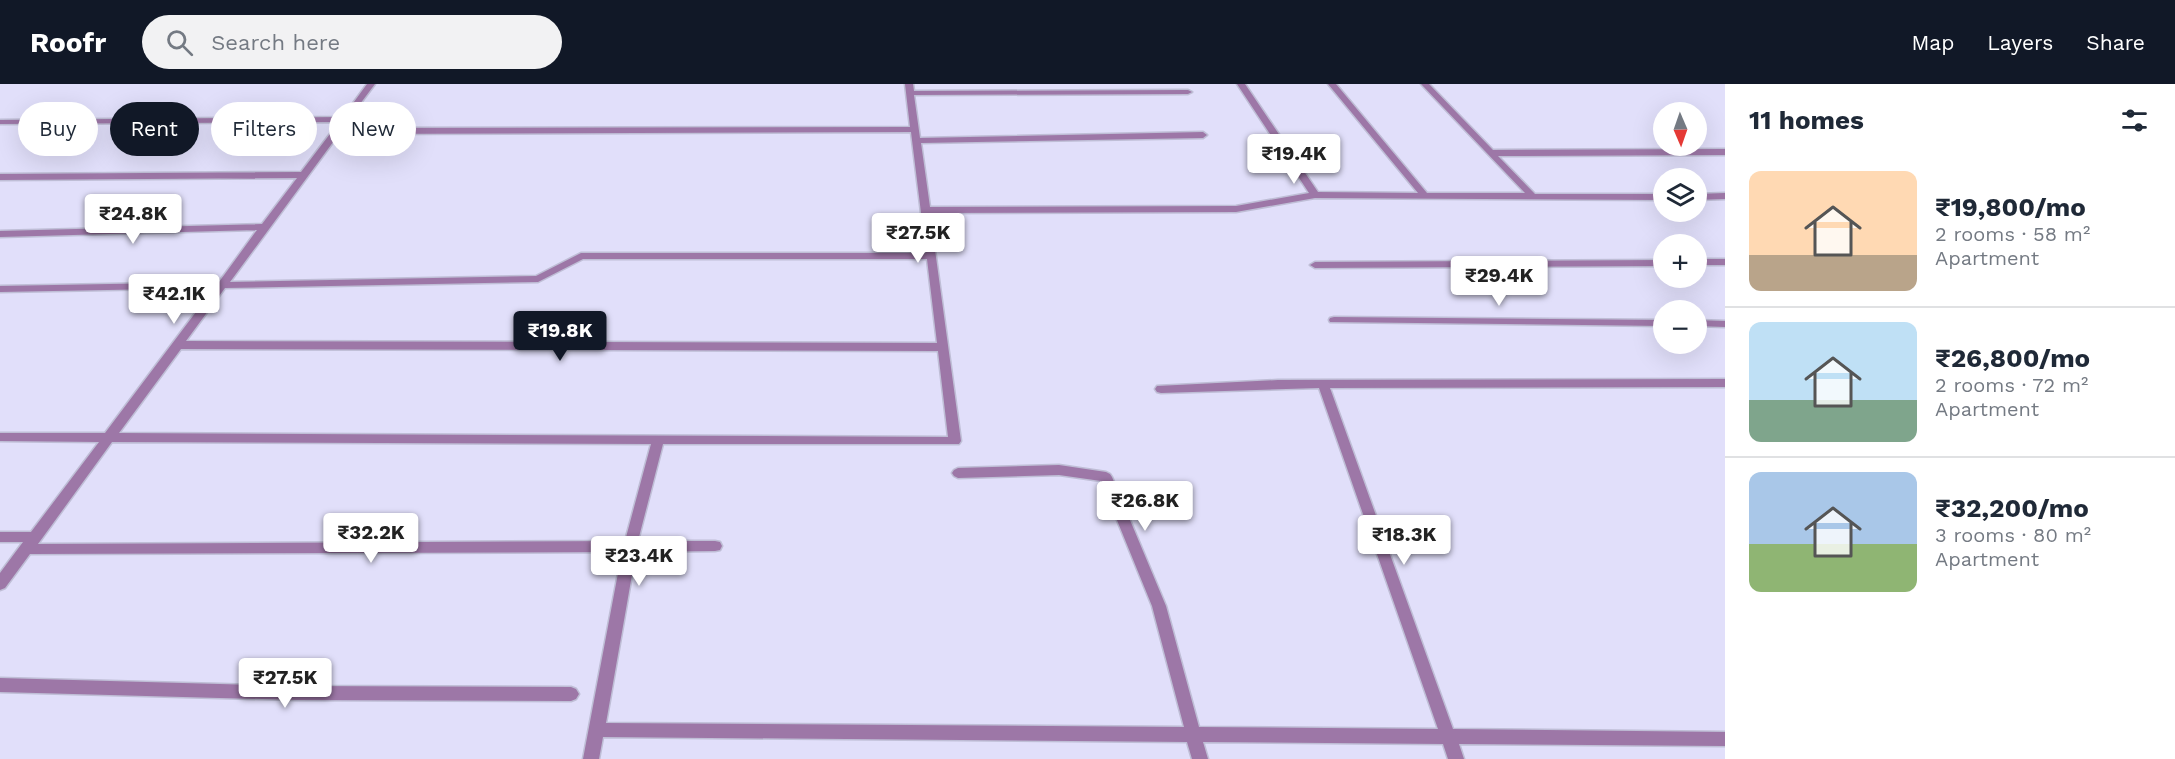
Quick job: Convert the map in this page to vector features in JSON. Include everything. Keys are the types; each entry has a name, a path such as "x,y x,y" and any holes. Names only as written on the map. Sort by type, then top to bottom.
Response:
{"street":[{"path":"358,102 371,84"},
{"path":"1241,84 1315,195"},
{"path":"1332,84 1425,196"},
{"path":"1425,84 1533,197"},
{"path":"0,436 955,441 910,89 1188,92"},
{"path":"0,122 329,119"},
{"path":"416,131 915,129"},
{"path":"917,141 1203,135"},
{"path":"0,584 329,141"},
{"path":"1491,153 1725,152"},
{"path":"0,177 304,175"},
{"path":"925,210 1236,209 1315,195 1653,197"},
{"path":"1707,197 1725,196"},
{"path":"0,234 265,227"},
{"path":"0,289 538,279 581,256 932,256"},
{"path":"1707,262 1725,262"},
{"path":"1314,265 1653,263"},
{"path":"1334,321 1653,323"},
{"path":"1707,323 1725,324"},
{"path":"177,345 943,347"},
{"path":"1161,389 1323,384 1725,382"},
{"path":"1323,384 1456,759"},
{"path":"591,759 630,547 658,440"},
{"path":"958,473 1059,470 1106,477 1159,606 1200,759"},
{"path":"0,537 35,537"},
{"path":"26,549 715,546"},
{"path":"0,685 297,693 571,694"},
{"path":"597,730 1725,739"}]}
